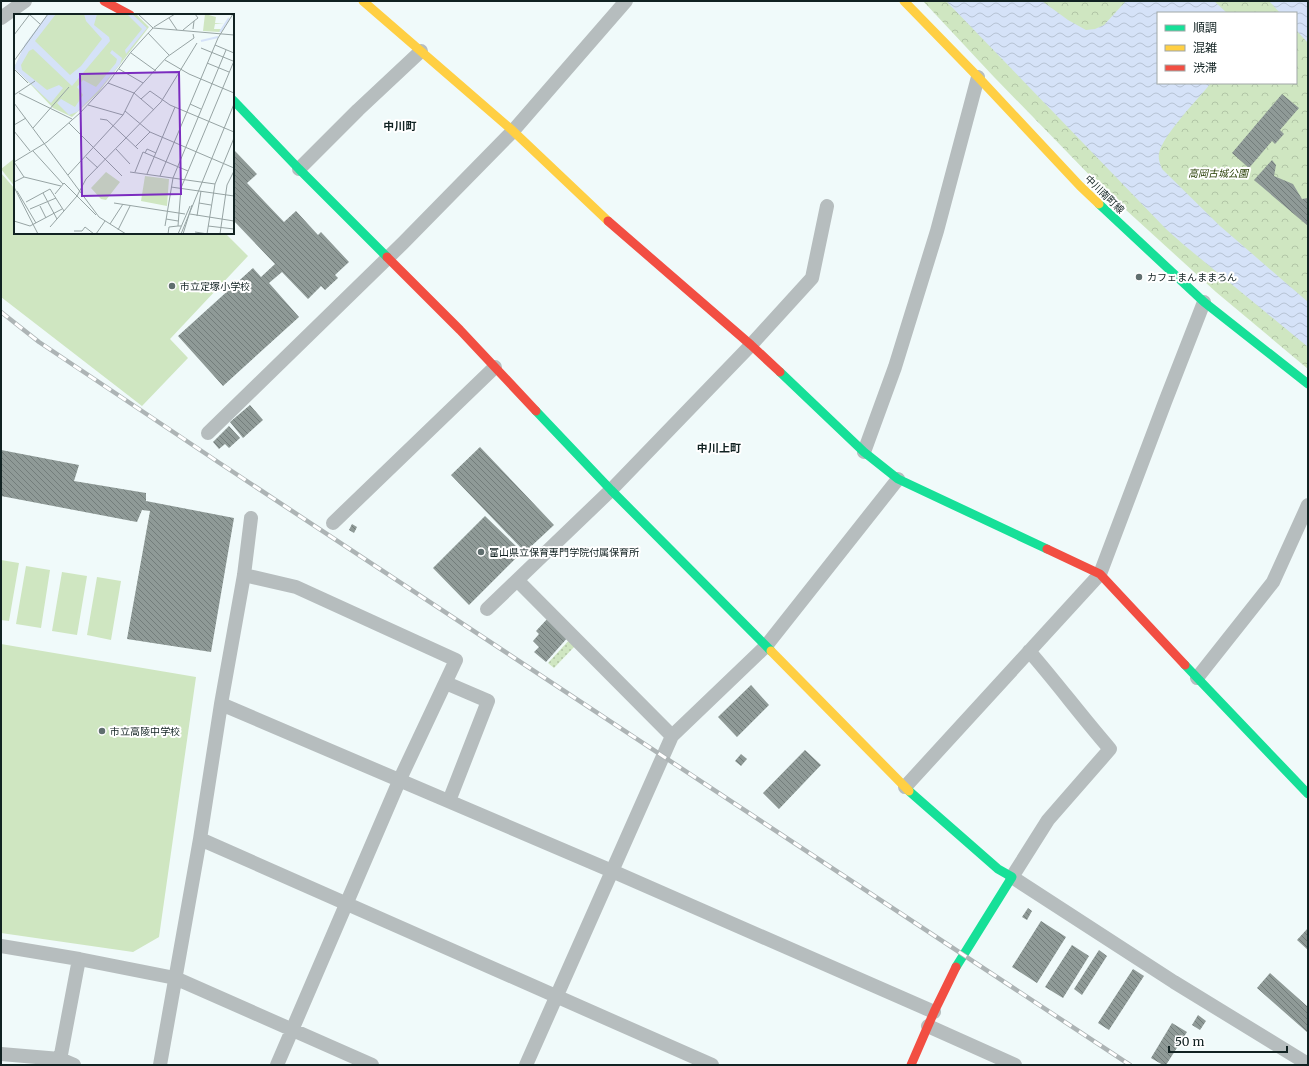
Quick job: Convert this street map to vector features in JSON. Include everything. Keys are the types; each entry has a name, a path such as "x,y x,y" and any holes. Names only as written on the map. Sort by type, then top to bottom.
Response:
{"street":[{"path":"1,18 25,1"},
{"path":"104,1 128,14"},
{"path":"364,1 513,132 616,229 751,345 864,452 898,479 1100,574 1308,794"},
{"path":"208,433 513,132 626,1"},
{"name":"中川南町線","path":"904,1 978,77 1080,186 1204,302 1308,384"},
{"path":"299,170 358,110 421,51"},
{"path":"864,452 894,367 937,231 978,77"},
{"path":"234,101 299,170 460,330 611,490 905,787 998,869 1174,982 1308,1064"},
{"path":"487,609 518,581 611,490 751,345 812,278 827,206"},
{"path":"905,787 1100,574 1204,302"},
{"path":"333,523 494,366"},
{"path":"526,1065 672,736 766,646 898,479"},
{"path":"1197,678 1273,582 1308,505"},
{"path":"160,1065 200,839 244,575 251,518"},
{"path":"244,575 296,586 456,660 400,780 277,1065"},
{"path":"518,581 672,736"},
{"path":"911,1065 934,1012 957,966 1012,877 1048,820 1110,749 1089,726 1046,670 1029,651"},
{"path":"446,683 488,701 449,801"},
{"path":"222,704 612,871 934,1012"},
{"path":"200,839 712,1065"},
{"path":"1,946 79,959 175,978 372,1065"},
{"path":"60,1062 79,959"},
{"path":"928,1026 1015,1065"},
{"path":"1,1054 74,1065"}],"green space":[{"name":"高岡古城公園","path":"923,1 1308,1 1308,369 1216,292 1103,189 994,77"},
{"path":"14,159 14,186 1,169"},
{"path":"1,173 14,188 14,234 226,234 248,256 170,339 188,358 142,406 1,297"},
{"path":"1,560 19,563 9,621 1,620"},
{"path":"26,566 50,570 41,628 16,624"},
{"path":"62,572 87,576 77,635 52,631"},
{"path":"97,577 121,581 111,640 87,635"},
{"path":"572,637 577,644 554,668 548,663"},
{"path":"1,644 196,677 159,937 133,952 1,933"}],"water":[{"path":"946,1 1042,1 1068,20 1086,30 1095,29 1104,25 1126,1 1214,1 1226,12 1157,12 1157,84 1210,84 1166,138 1161,147 1159,162 1162,169 1220,226 1308,302 1308,347 1166,229"},
{"path":"1269,1 1308,1 1308,43 1297,31 1297,12 1279,12"}],"building":[{"path":"1282,94 1299,108 1280,130 1284,134 1275,144 1272,141 1249,168 1232,153"},
{"path":"234,150 257,174 247,183 284,222 296,211 318,235 321,232 349,262 335,275 338,278 325,290 321,286 308,299 282,272 269,283 299,317 223,386 178,336 253,268 261,277 275,264 234,221"},
{"path":"1272,160 1276,165 1274,176 1293,184 1302,199 1308,198 1308,226 1254,180"},
{"path":"250,405 263,420 243,438 230,422"},
{"path":"229,426 240,438 229,448 225,444 219,449 213,442"},
{"path":"480,447 554,525 525,552 451,475"},
{"path":"1,450 79,465 74,481 146,493 146,501 234,518 211,652 127,639 150,511 142,510 137,522 1,496"},
{"path":"485,516 522,552 469,605 433,568"},
{"path":"352,524 357,527 354,533 349,530"},
{"path":"549,617 569,636 546,662 534,652 539,647 533,641 539,634 536,631"},
{"path":"751,685 769,705 737,737 718,717"},
{"path":"805,750 821,765 779,809 763,793"},
{"path":"741,754 747,759 741,766 735,761"},
{"path":"1028,908 1032,911 1027,920 1022,917"},
{"path":"1041,921 1066,937 1037,983 1012,967"},
{"path":"1308,928 1308,950 1297,940"},
{"path":"1072,945 1089,956 1063,998 1045,987"},
{"path":"1099,950 1107,956 1082,995 1074,989"},
{"path":"1133,969 1144,976 1109,1030 1098,1023"},
{"path":"1270,973 1308,1007 1308,1033 1257,988"},
{"path":"1198,1015 1206,1021 1200,1030 1192,1025"},
{"path":"1172,1023 1187,1032 1166,1065 1163,1065 1151,1058"}],"railway":[{"path":"1,312 39,342 218,462 1130,1065"}],"traffic: fast":[{"path":"234,101 387,257"},
{"path":"1099,204 1204,302 1308,384"},
{"path":"780,372 864,452 898,479 1047,549"},
{"path":"536,411 611,490 771,651"},
{"path":"1185,665 1308,794"},
{"path":"909,791 998,869 1012,877 956,967"}],"traffic: slow":[{"path":"363,1 513,131 608,221"},
{"path":"904,1 978,77 1080,186 1099,204"},
{"path":"771,651 909,791"}],"traffic: jam":[{"path":"104,1 128,14"},
{"path":"608,221 780,372"},
{"path":"387,257 460,330 536,411"},
{"path":"1047,549 1100,574 1185,665"},
{"path":"911,1065 934,1012 956,967"}],"place":[{"name":"カフェまんままろん","path":"1139,277"},
{"name":"市立定塚小学校","path":"172,286"},
{"name":"富山県立保育専門学院付属保育所","path":"481,552"},
{"name":"市立高陵中学校","path":"102,731"}],"district":[{"name":"中川町","path":"400,126"},
{"name":"中川上町","path":"719,448"}]}
